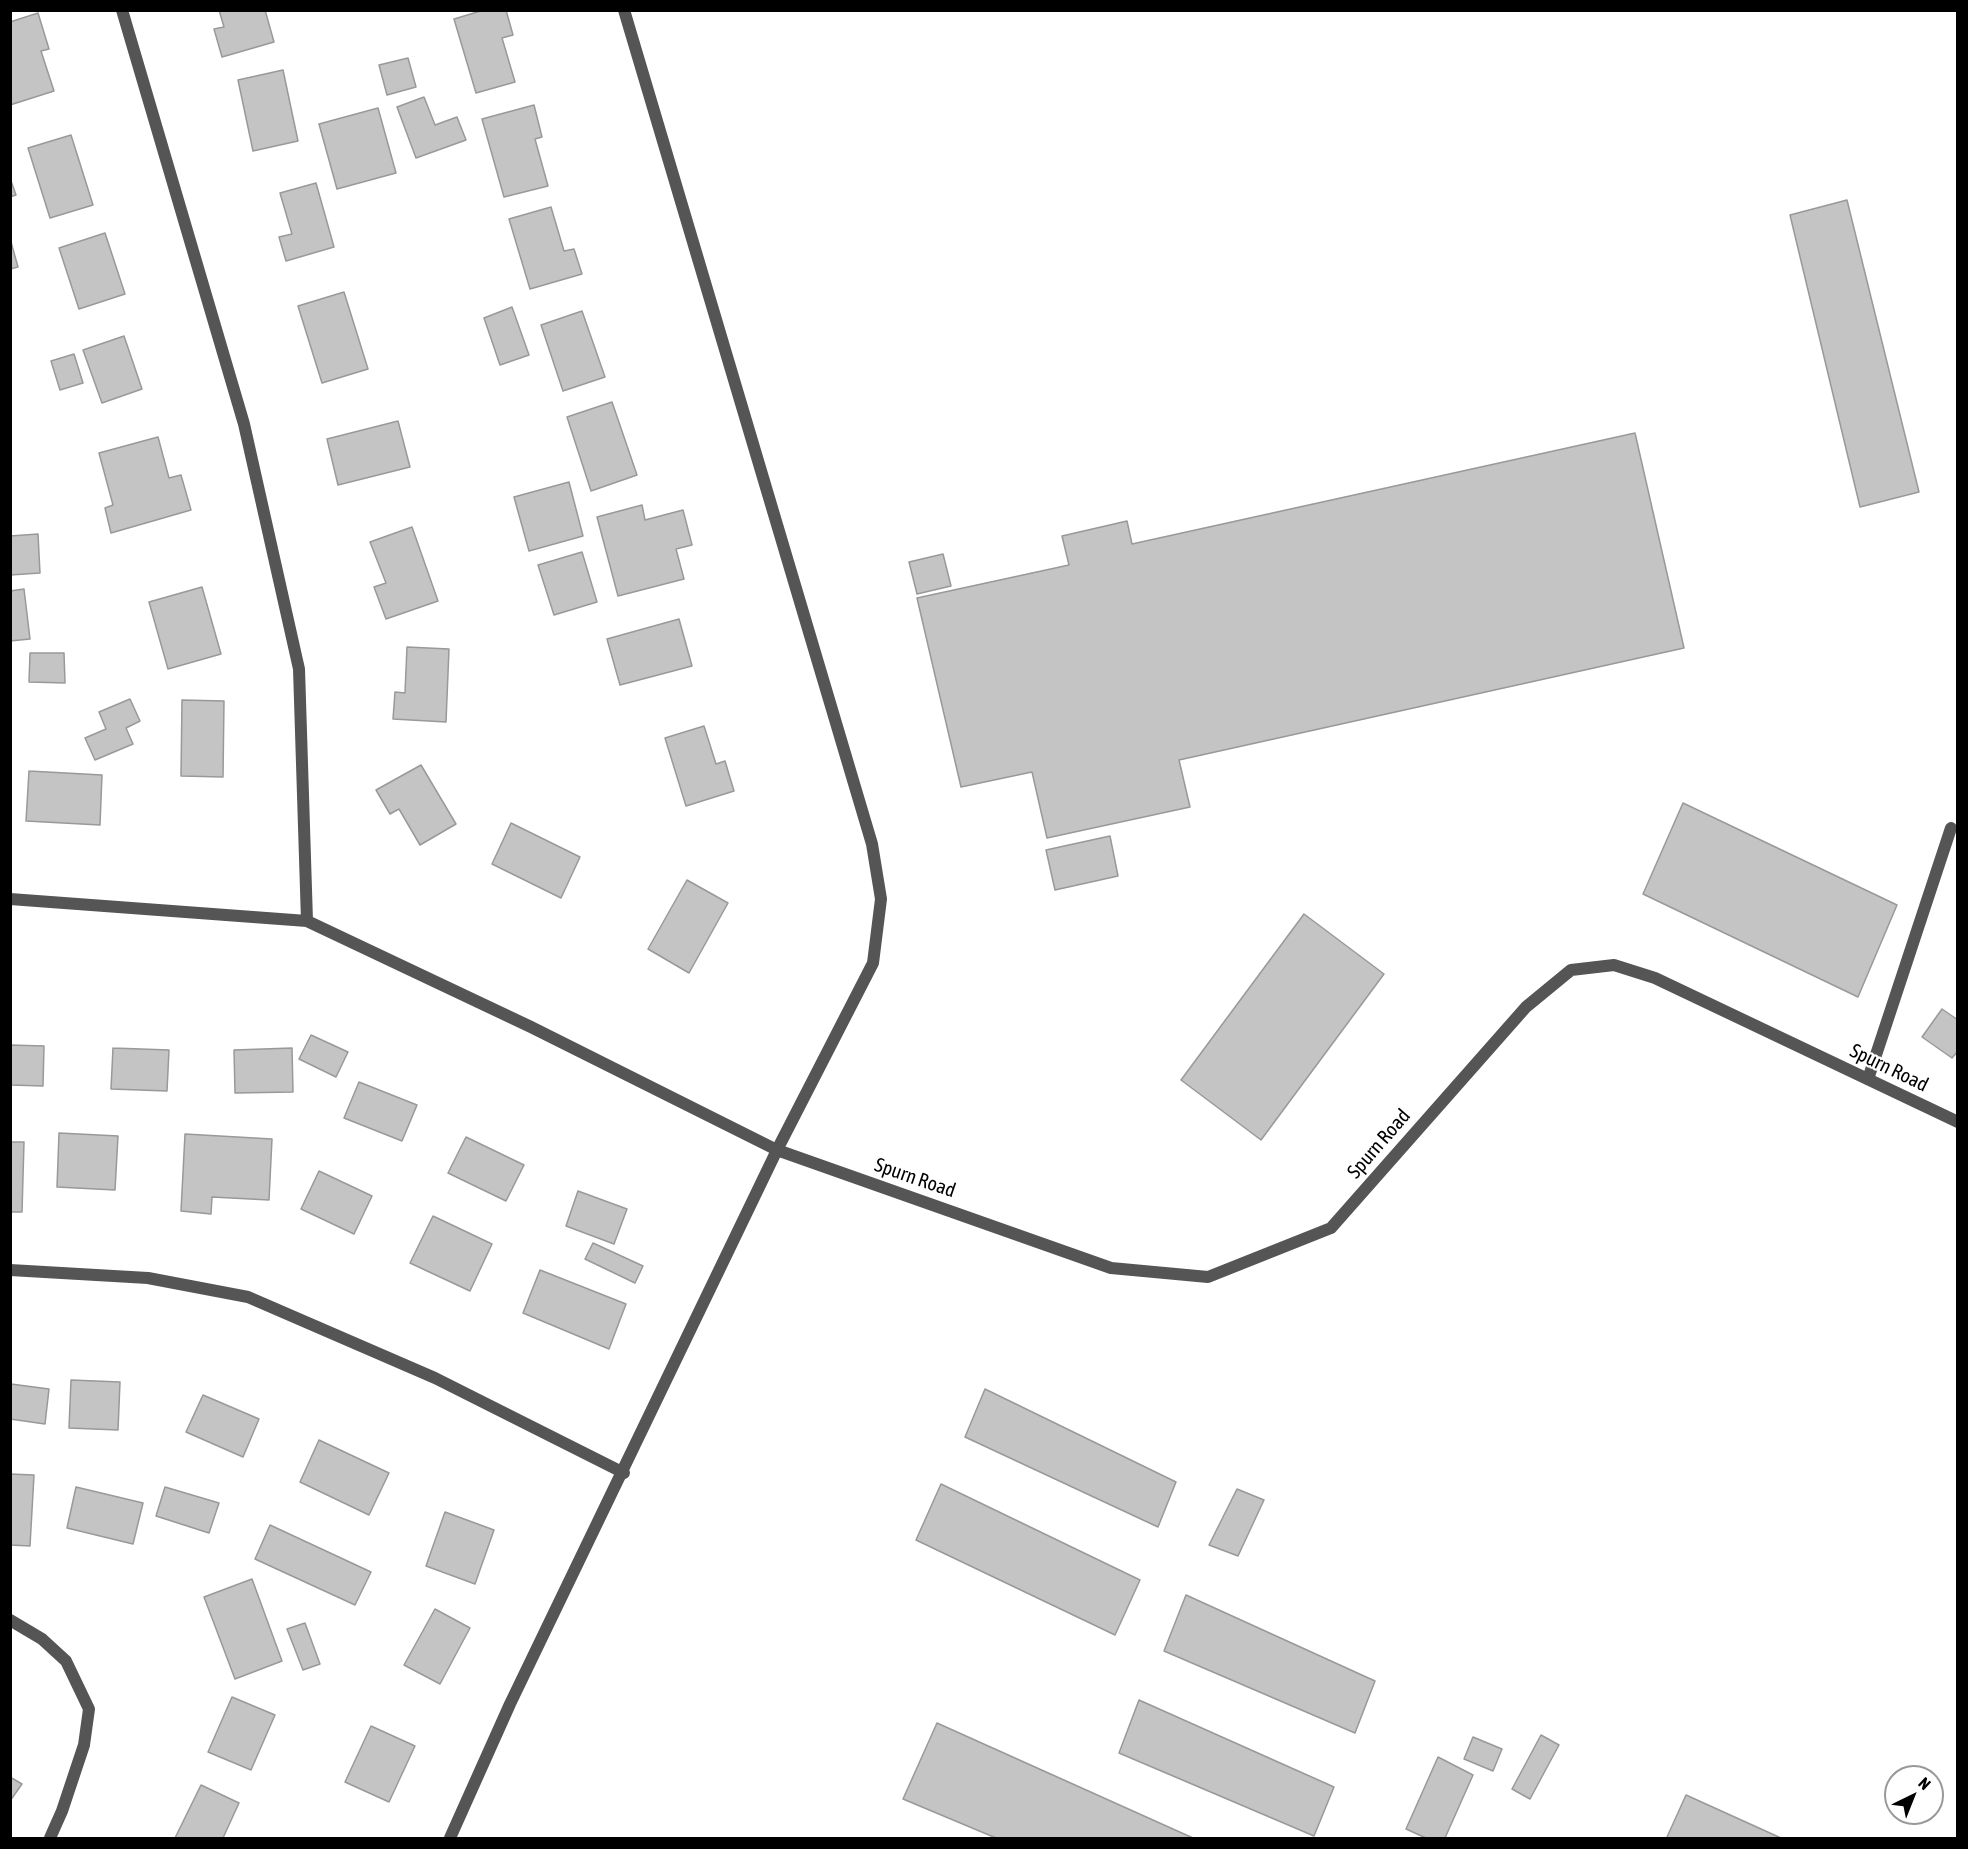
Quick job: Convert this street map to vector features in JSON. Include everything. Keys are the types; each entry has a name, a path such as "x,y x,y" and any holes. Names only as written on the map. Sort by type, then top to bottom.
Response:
{"street":[{"path":"10,899 307,921 299,669 244,424 122,10"},
{"path":"450,1839 510,1704 624,1473 777,1150 873,963 881,899 872,844 624,10"},
{"path":"1868,1079 1951,828"},
{"name":"Spurn Road","path":"307,921 531,1027 777,1150 1111,1268 1208,1277 1331,1228 1526,1007 1571,970 1614,965 1655,978 1958,1122"},
{"path":"10,1270 148,1278 248,1297 435,1378 624,1473"},
{"path":"10,1620 42,1639 66,1661 89,1709 84,1745 50,1839"}],"building":[{"path":"219,10 265,10 274,42 222,57 214,29 224,27"},
{"path":"484,10 506,10 513,35 502,38 515,82 476,93 454,19"},
{"path":"38,13 49,49 41,51 54,91 10,105 10,22"},
{"path":"408,58 416,87 387,95 379,65"},
{"path":"283,70 298,141 253,151 238,80"},
{"path":"424,97 435,125 457,117 466,140 416,158 397,107"},
{"path":"534,105 542,137 535,139 548,186 504,197 482,119"},
{"path":"378,108 396,173 337,189 319,124"},
{"path":"71,135 93,205 50,218 28,148"},
{"path":"10,178 16,195 10,197"},
{"path":"316,183 334,247 286,261 279,237 292,234 280,193"},
{"path":"1847,200 1919,492 1860,507 1790,215"},
{"path":"551,207 564,251 574,249 582,274 530,289 509,219"},
{"path":"105,233 125,294 79,309 59,248"},
{"path":"10,242 18,267 10,269"},
{"path":"344,292 368,369 322,383 298,306"},
{"path":"512,307 529,355 500,365 484,318"},
{"path":"582,311 605,377 563,391 541,325"},
{"path":"124,336 142,389 102,403 83,350"},
{"path":"74,354 83,383 60,390 51,361"},
{"path":"612,402 637,475 591,491 567,417"},
{"path":"398,421 410,467 338,485 327,439"},
{"path":"1635,433 1684,648 1179,760 1190,807 1047,838 1032,772 961,787 917,598 1069,565 1062,536 1127,521 1132,544"},
{"path":"158,437 169,478 181,475 191,510 111,533 105,508 113,505 99,453"},
{"path":"569,482 583,536 529,551 514,497"},
{"path":"642,505 645,520 683,510 692,545 676,549 684,579 618,596 597,517"},
{"path":"412,527 438,601 386,619 374,587 386,583 370,542"},
{"path":"38,534 40,573 10,575 10,536"},
{"path":"582,552 597,602 554,615 538,565"},
{"path":"943,554 951,586 917,594 909,562"},
{"path":"202,587 221,654 168,669 149,602"},
{"path":"24,589 30,639 10,641 10,591"},
{"path":"679,619 692,666 620,685 607,639"},
{"path":"407,647 449,649 446,722 393,719 395,692 405,693"},
{"path":"30,653 64,653 65,683 29,682"},
{"path":"130,699 140,721 126,728 133,744 95,760 85,738 106,729 99,712"},
{"path":"182,700 224,701 223,777 181,776"},
{"path":"704,726 716,764 725,761 734,791 686,806 665,738"},
{"path":"421,765 456,824 420,845 399,809 390,814 376,790"},
{"path":"29,771 102,775 100,825 26,821"},
{"path":"1683,803 1897,905 1858,997 1643,894"},
{"path":"511,823 580,857 561,898 492,864"},
{"path":"1110,836 1118,876 1055,890 1046,850"},
{"path":"687,880 728,903 689,973 648,949"},
{"path":"1304,914 1384,974 1261,1140 1181,1080"},
{"path":"1942,1009 1958,1020 1958,1051 1952,1058 1922,1037"},
{"path":"311,1035 348,1052 336,1077 299,1059"},
{"path":"10,1045 44,1046 43,1086 10,1085"},
{"path":"113,1048 169,1050 167,1091 111,1089"},
{"path":"292,1048 293,1092 235,1093 234,1050"},
{"path":"359,1082 417,1105 402,1141 344,1118"},
{"path":"59,1133 118,1136 115,1190 57,1187"},
{"path":"185,1134 272,1139 269,1200 212,1197 211,1214 181,1211"},
{"path":"466,1137 524,1165 506,1201 448,1173"},
{"path":"10,1142 24,1142 22,1212 10,1212"},
{"path":"319,1171 372,1196 354,1234 301,1209"},
{"path":"578,1191 627,1209 614,1244 566,1226"},
{"path":"433,1216 492,1244 470,1291 410,1263"},
{"path":"593,1243 643,1266 635,1283 585,1259"},
{"path":"540,1270 626,1304 609,1349 523,1313"},
{"path":"71,1380 120,1382 118,1430 69,1428"},
{"path":"11,1384 49,1389 45,1424 10,1419"},
{"path":"985,1389 1176,1482 1158,1527 965,1437"},
{"path":"203,1395 259,1419 243,1457 186,1432"},
{"path":"319,1440 389,1473 369,1515 300,1482"},
{"path":"10,1474 34,1475 30,1546 10,1545"},
{"path":"941,1484 1140,1580 1115,1635 916,1540"},
{"path":"76,1487 143,1503 133,1544 67,1528"},
{"path":"165,1487 219,1503 209,1533 156,1516"},
{"path":"1237,1489 1264,1500 1238,1556 1209,1545"},
{"path":"445,1512 494,1530 475,1584 426,1566"},
{"path":"270,1525 371,1572 355,1605 255,1559"},
{"path":"252,1579 282,1661 235,1679 204,1597"},
{"path":"1186,1595 1375,1681 1355,1733 1164,1651"},
{"path":"435,1609 470,1628 440,1684 404,1665"},
{"path":"305,1623 320,1664 303,1670 287,1629"},
{"path":"232,1697 275,1715 251,1770 208,1752"},
{"path":"1139,1700 1334,1787 1314,1836 1119,1753"},
{"path":"937,1723 1193,1838 996,1838 903,1799"},
{"path":"371,1726 415,1746 389,1802 345,1782"},
{"path":"1541,1735 1559,1745 1530,1799 1512,1789"},
{"path":"1473,1737 1502,1749 1493,1771 1464,1759"},
{"path":"1438,1757 1473,1775 1445,1838 1426,1838 1406,1829"},
{"path":"10,1777 22,1784 10,1801"},
{"path":"201,1785 239,1803 223,1838 175,1838"},
{"path":"1686,1795 1781,1838 1667,1837"}]}
